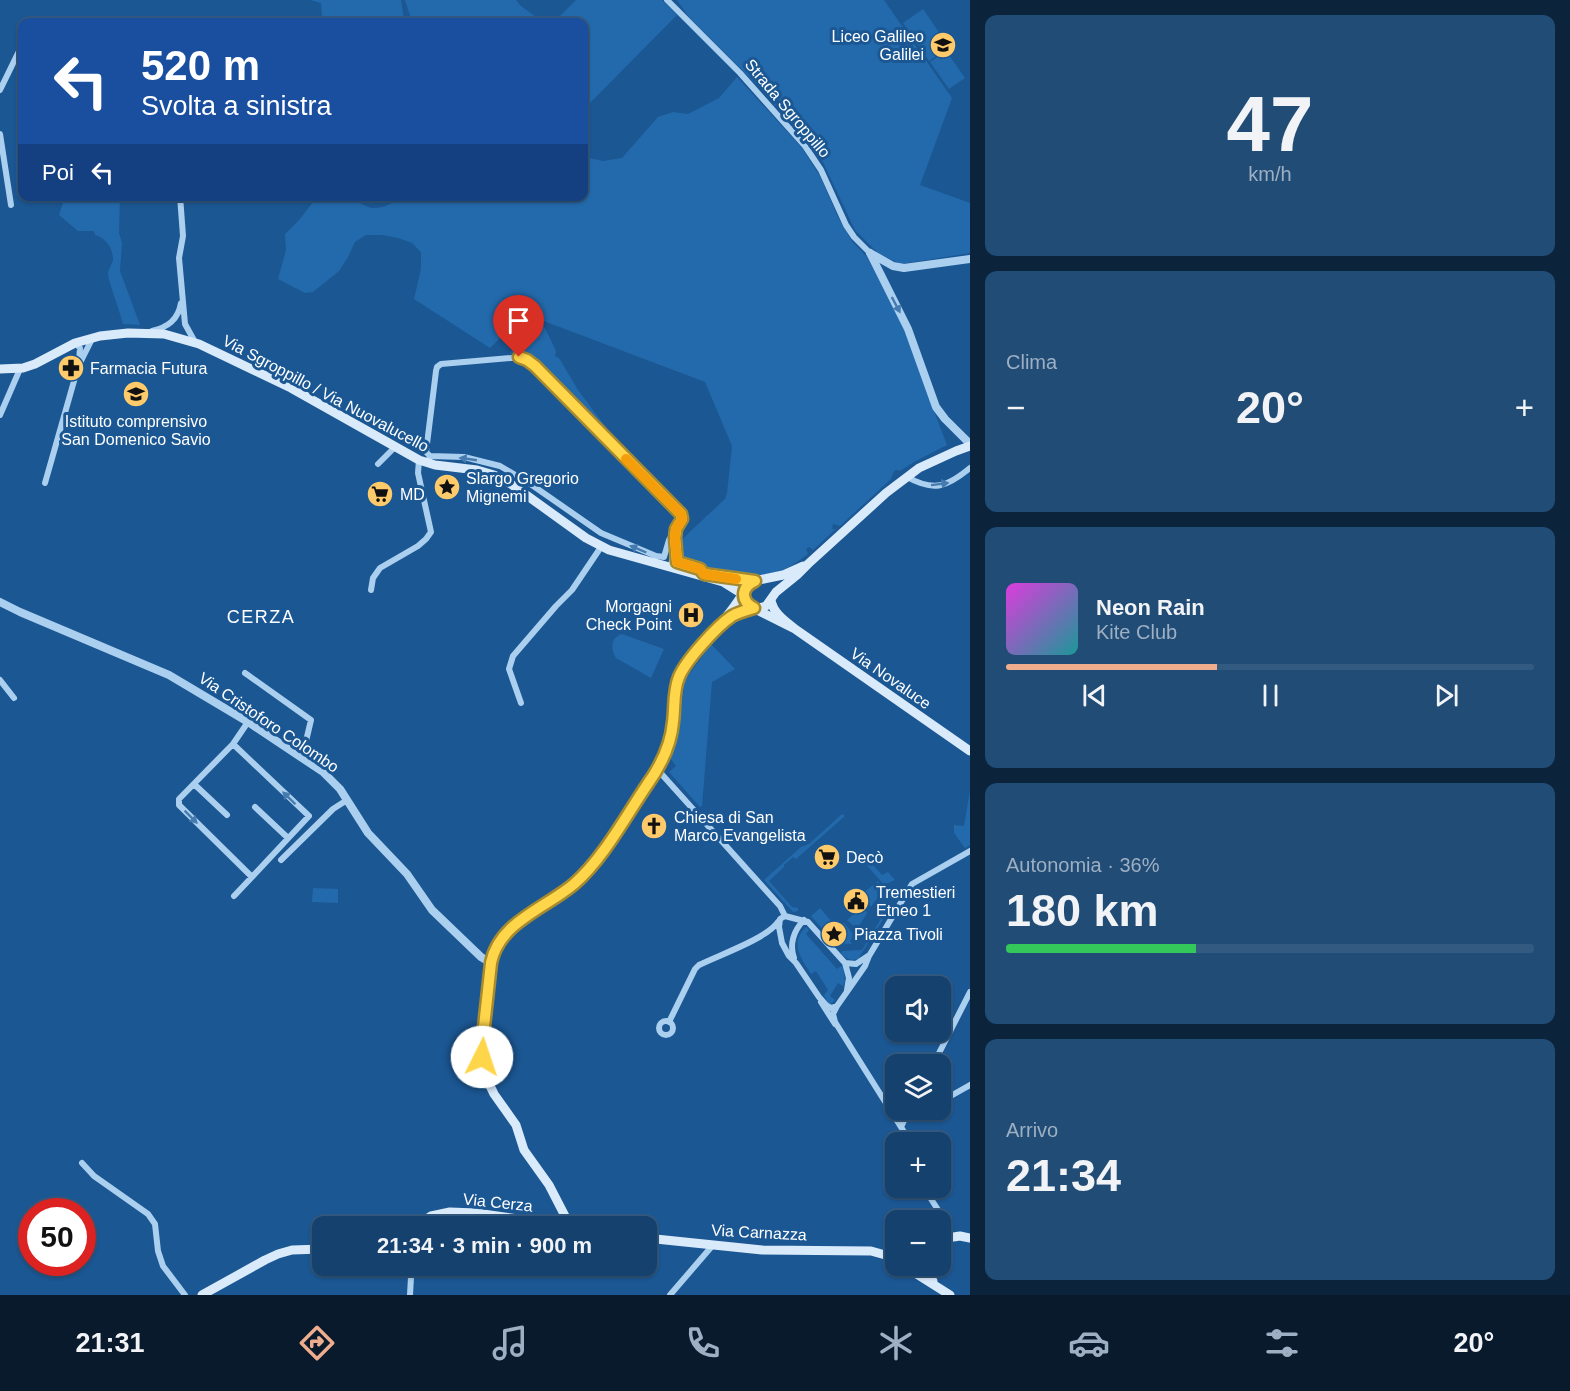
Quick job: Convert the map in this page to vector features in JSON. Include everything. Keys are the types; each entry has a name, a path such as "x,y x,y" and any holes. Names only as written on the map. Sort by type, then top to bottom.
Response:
{"main road":[{"name":"Via Sgroppillo / Via Nuovalucello","path":"0,369 20,369 35,364 75,343 92,338 148,332 176,337 196,343 291,388 395,447 426,460 494,475 511,484 601,547 655,560 671,568 692,574"},
{"path":"719,626 737,614 766,606 776,592 872,505 907,477 919,468 970,445"},
{"path":"565,1216 549,1185 525,1149 516,1125 497,1100 484,1073 482,1045 493,954 514,925 574,884 606,846 657,769 670,738 679,676 733,609 748,584 783,575 808,564"},
{"path":"692,574 757,580 768,585 772,591 774,609 777,614 795,629"},
{"path":"692,574 723,582 743,595 748,605 795,629"},
{"path":"723,582 730,594 733,609"},
{"name":"Via Novaluce","path":"795,629 970,751"},
{"name":"Via Cerza","path":"431,1216 450,1212 500,1216"},
{"path":"951,1238 960,1236 970,1238"},
{"name":"Via Carnazza","path":"657,1239 762,1250 871,1251 885,1256"},
{"path":"202,1295 216,1291 278,1254 312,1250"},
{"path":"920,1276 946,1293"},
{"path":"928,1276 946,1293"}],"street":[{"name":"Strada Sgroppillo","path":"666,0 740,73 805,146 821,170 846,225 870,253 893,266 904,268 970,260"},
{"path":"0,90 18,53"},
{"path":"0,134 11,205"},
{"path":"180,201 183,236 179,258 185,324 196,343"},
{"path":"870,253 910,334 936,407 970,445"},
{"path":"148,332 162,329 173,321 180,310 183,297"},
{"path":"173,321 176,337"},
{"path":"176,337 185,324"},
{"path":"78,367 92,338"},
{"path":"45,483 78,367 80,350 75,343"},
{"path":"371,590 373,578 380,568 418,546 431,532 418,472 426,460 436,370 441,364 524,358 535,366 681,514 681,522 669,540 664,557 655,560 601,533 530,483 500,466 464,458 426,460"},
{"path":"0,415 20,369"},
{"path":"378,464 395,447"},
{"path":"907,477 924,486 942,485 952,482 970,468"},
{"path":"671,568 676,529"},
{"path":"674,543 677,562 700,569 704,574"},
{"path":"520,704 509,669 513,656 556,606 573,590 601,547"},
{"name":"Via Cristoforo Colombo","path":"0,602 169,675 248,722 323,772 347,800 368,833 399,864 432,910 481,957 491,963"},
{"path":"245,673 311,720 302,758"},
{"path":"0,680 14,698"},
{"path":"248,722 232,744 179,799 179,805 252,877"},
{"path":"232,744 309,816 234,896"},
{"path":"657,769 724,842 784,913 808,922 845,963 849,978 847,990"},
{"path":"194,784 226,815"},
{"path":"281,860 333,809 347,800"},
{"path":"255,807 288,838"},
{"path":"839,1029 834,1019 837,1005 865,966 912,884 970,851"},
{"path":"669,1022 699,965 760,937 772,929 784,913"},
{"path":"796,963 792,949 794,935 797,927 804,920"},
{"path":"778,921 782,943"},
{"path":"760,937 772,936 779,939 819,997 828,1007 837,1005"},
{"path":"845,963 859,963 869,956"},
{"path":"938,1054 970,992"},
{"path":"819,997 823,1007 904,1132"},
{"path":"966,999 970,1006"},
{"path":"951,1096 970,1085"},
{"path":"901,1127 904,1120"},
{"path":"82,1163 94,1176 148,1214 155,1224 158,1251 163,1266 185,1295"},
{"path":"670,1295 712,1245"},
{"path":"410,1295 411,1276"}],"shaded area":[{"path":"310,0 401,0 404,18 324,18 321,3"},
{"path":"405,0 516,0 538,18 411,18"},
{"path":"576,0 662,0 677,15 588,105 588,18 558,18"},
{"path":"677,0 884,0 952,98 920,185 970,203 970,253 901,264 879,254 855,230 821,158 760,88 688,16"},
{"path":"923,9 949,47 929,61 903,23"},
{"path":"946,51 965,78 949,89 930,62"},
{"path":"737,77 802,148 820,176 851,240 867,257 912,345 947,445 900,471 894,471 891,479 840,526 833,524 832,529 836,529 813,550 809,547 806,549 808,554 794,564 772,573 758,575 718,570 679,558 679,542 725,499 727,493 732,446 705,382 541,320 556,351 555,356 559,358 578,390 611,434 528,352 509,354 513,349 501,337 490,348 414,299 421,269 421,252 412,243 382,235 366,235 355,242 339,271 313,292 305,293 278,279 286,250 285,234 314,201 358,201 366,206 378,208 395,201 588,201 588,158 603,161 622,158 658,117 673,112 688,114 719,98"},
{"path":"64,201 120,201 119,233 122,243 120,271 140,325 123,324 109,278 108,272 113,260 108,244 95,235 94,231 78,231 59,215"},
{"path":"622,634 664,649 651,678 616,658 613,643 618,635"},
{"path":"711,644 735,669 712,682 702,806 700,807 669,772 676,766 670,758 678,734 685,680"},
{"path":"970,791 970,845 965,848 954,833 954,825 964,826"},
{"path":"842,814 845,816 796,859 793,857 769,881 792,907 798,908 798,911 793,912 764,880"},
{"path":"867,858 882,875 888,872 895,880 888,883 886,887 863,861"},
{"path":"878,881 884,888 871,907 862,894"},
{"path":"313,888 338,889 338,903 312,902"},
{"path":"863,906 867,913 857,929 847,920"},
{"path":"820,908 837,928 844,923 854,935 850,941 852,944 835,943 811,916"},
{"path":"882,917 884,918 858,959 850,960 841,953 842,951 862,950"},
{"path":"806,927 809,930 806,934 837,969 843,967 845,982 843,986 838,983 830,996 835,1000 831,1004 824,995 828,990 816,971 811,974 798,951 798,939"}],"slow traffic":[{"path":"626,459 681,514 682,519 676,529 674,543 677,562 700,569 704,574 736,579"}],"place":[{"name":"Liceo Galileo Galilei","path":"943,45"},
{"name":"Farmacia Futura","path":"71,368"},
{"name":"Istituto comprensivo San Domenico Savio","path":"136,394"},
{"name":"Slargo Gregorio Mignemi","path":"447,487"},
{"name":"MD","path":"380,494"},
{"name":"Morgagni Check Point","path":"691,615"},
{"name":"Chiesa di San Marco Evangelista","path":"654,826"},
{"name":"Decò","path":"827,857"},
{"name":"Tremestieri Etneo 1","path":"856,901"},
{"name":"Piazza Tivoli","path":"834,934"}],"district":[{"name":"CERZA","path":"261,617"}],"route":[{"path":"482,1057 491,963 501,940 521,920 574,884 596,861 651,780 664,755 673,724 679,676 719,626 731,617 754,608 746,602 744,591 748,584 755,581 704,574 700,569 677,562 674,543 676,529 682,519 681,514 535,366 519,357"}]}
